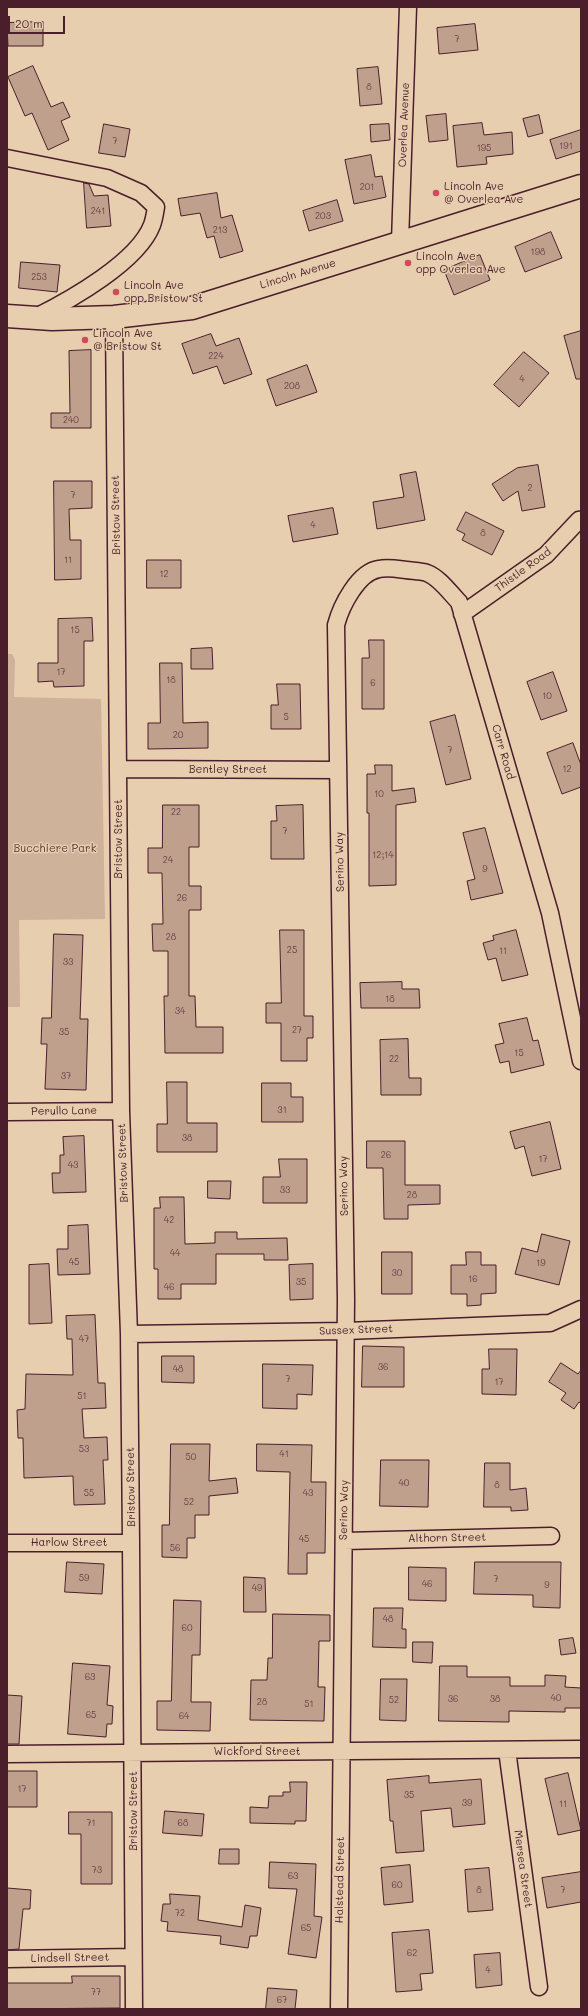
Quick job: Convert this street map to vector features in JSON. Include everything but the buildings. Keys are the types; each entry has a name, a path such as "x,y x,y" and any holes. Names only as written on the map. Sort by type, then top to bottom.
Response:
{"main road":[{"name":"Lincoln Avenue","path":"7,316 114,317 192,308 581,186"}],"street":[{"name":"Overlea Avenue","path":"400,242 408,7"},
{"path":"7,158 107,178 141,193 156,207 153,225 146,237 132,254 73,299 35,317"},
{"name":"Bristow Street","path":"114,317 121,1111 129,1334 132,1543 134,2009"},
{"name":"Thistle Road","path":"462,614 546,555 580,517"},
{"name":"Carr Road","path":"337,621 347,595 366,576 378,569 395,569 428,573 436,578 459,602 550,913 581,1061"},
{"name":"Serino Way","path":"337,621 346,1331 341,1751"},
{"name":"Bentley Street","path":"118,769 338,770"},
{"name":"Perullo Lane","path":"7,1112 121,1111"},
{"name":"Sussex Street","path":"129,1334 346,1331 550,1323 581,1309"},
{"name":"Althorn Street","path":"344,1540 551,1536"},
{"name":"Harlow Street","path":"7,1543 132,1543"},
{"name":"Wickford Street","path":"7,1754 581,1749"},
{"name":"Mersea Street","path":"507,1750 539,1987"},
{"name":"Halstead Street","path":"339,2009 341,1751"},
{"name":"Lindsell Street","path":"7,1959 133,1956"}],"green space":[{"name":"Bucchiere Park","path":"7,654 12,654 15,660 14,697 101,699 105,919 19,920 20,1007 7,1007"}],"place":[{"name":"Lincoln Ave @ Overlea Ave","path":"436,193"},
{"name":"Lincoln Ave opp Overlea Ave","path":"408,263"},
{"name":"Lincoln Ave opp Bristow St","path":"116,292"},
{"name":"Lincoln Ave @ Bristow St","path":"85,340"}]}
